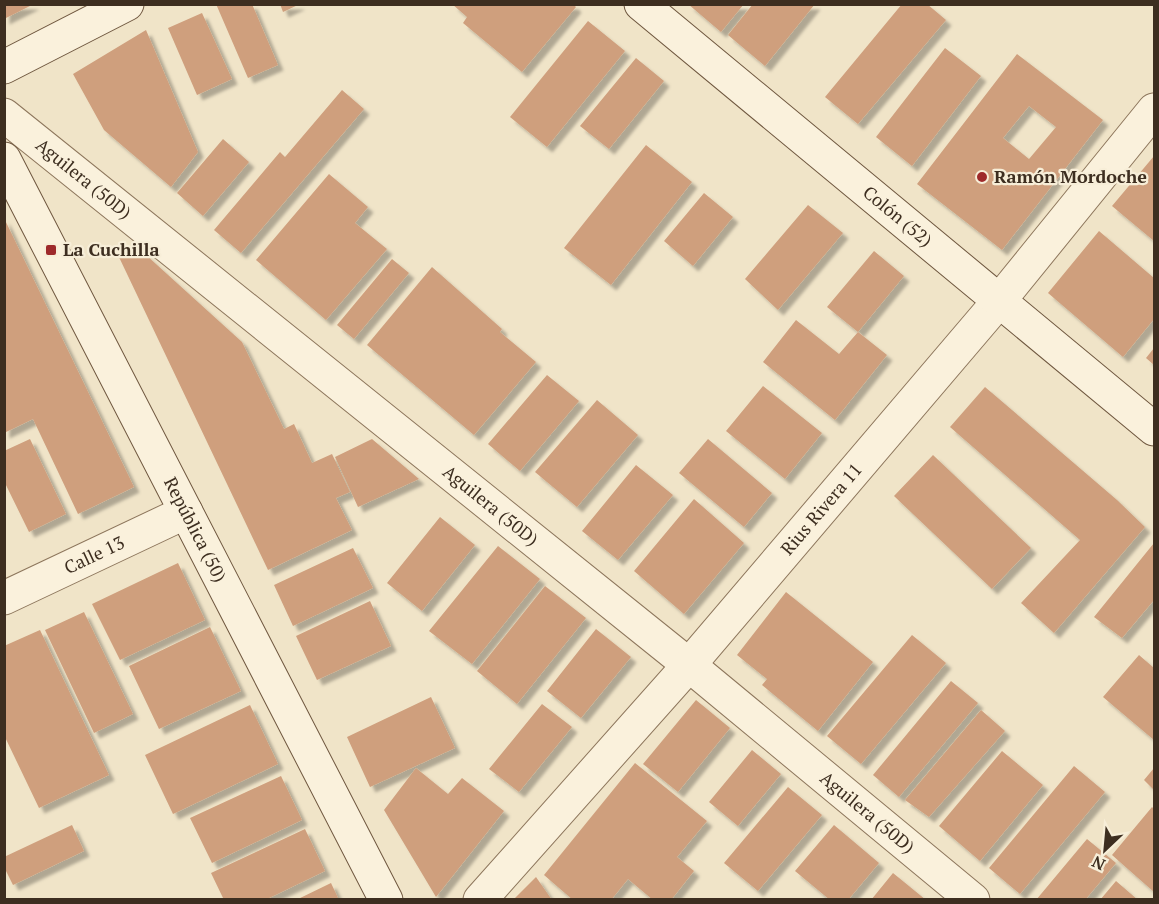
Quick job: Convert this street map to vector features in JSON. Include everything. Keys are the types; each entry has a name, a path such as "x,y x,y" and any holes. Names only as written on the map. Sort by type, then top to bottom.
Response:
{"street":[{"path":"4,67 127,4"},
{"name":"Colón (52)","path":"641,4 1155,429"},
{"name":"Rius Rivera 11","path":"480,900 690,665 999,300 1155,110"},
{"name":"Aguilera (50D)","path":"4,115 690,665 973,900"},
{"name":"República (50)","path":"4,159 386,900"},
{"name":"Calle 13","path":"4,598 186,512"}],"building":[{"path":"4,4 34,4 4,19"},
{"path":"216,4 252,4 278,65 248,78"},
{"path":"280,4 300,4 283,12"},
{"path":"452,4 573,4 576,7 522,72 463,23 467,17"},
{"path":"688,4 744,4 721,32"},
{"path":"753,4 815,4 765,66 728,35"},
{"path":"902,4 927,4 946,20 858,124 825,97"},
{"path":"202,13 232,79 197,95 168,28"},
{"path":"588,21 625,51 547,147 510,117"},
{"path":"146,30 198,152 171,187 104,130 73,74"},
{"path":"945,48 981,76 912,166 876,137"},
{"path":"1017,54 1103,120 1002,250 917,184","holes":["1029,106 1056,127 1029,159 1003,138"]},
{"path":"636,58 664,81 609,149 580,126"},
{"path":"342,90 364,109 241,253 214,230 280,152 285,157"},
{"path":"223,139 249,162 203,216 177,193"},
{"path":"646,145 692,182 611,285 564,248"},
{"path":"1154,156 1154,241 1112,206"},
{"path":"329,174 368,207 355,223 387,249 326,320 256,260"},
{"path":"704,193 733,217 693,266 664,241"},
{"path":"808,205 843,233 778,310 745,279"},
{"path":"4,218 134,487 78,514 33,419 4,433"},
{"path":"1099,231 1154,278 1154,319 1123,357 1048,293"},
{"path":"135,245 242,342 284,429 294,424 312,463 332,454 350,492 336,498 352,530 268,570 118,255"},
{"path":"874,251 904,276 858,332 827,307"},
{"path":"392,259 409,273 354,339 337,325"},
{"path":"432,267 502,329 500,332 536,362 474,435 367,345"},
{"path":"796,320 839,354 858,332 887,355 835,420 763,362"},
{"path":"1154,348 1154,365 1146,358"},
{"path":"547,375 579,401 520,471 488,444"},
{"path":"763,386 822,433 785,479 726,431"},
{"path":"985,387 1117,500 1145,527 1054,633 1021,603 1080,540 950,427"},
{"path":"597,400 638,435 577,507 535,472"},
{"path":"30,439 66,514 29,532 4,481 4,451"},
{"path":"372,439 419,479 358,507 335,457"},
{"path":"708,439 772,493 744,527 679,473"},
{"path":"933,455 1031,548 992,589 894,496"},
{"path":"636,465 673,495 618,560 582,531"},
{"path":"694,499 744,543 684,614 634,571"},
{"path":"440,517 475,545 422,611 387,583"},
{"path":"1154,543 1154,600 1122,638 1094,617"},
{"path":"498,546 540,579 472,664 429,631"},
{"path":"353,548 373,588 293,626 274,585"},
{"path":"178,563 205,620 120,660 92,604"},
{"path":"545,586 586,618 517,704 477,671"},
{"path":"786,592 873,662 818,731 762,685 767,679 737,655"},
{"path":"370,601 391,646 317,680 296,636"},
{"path":"84,612 133,714 94,733 45,630"},
{"path":"210,627 241,691 159,729 129,666"},
{"path":"596,629 631,657 581,718 547,691"},
{"path":"40,630 109,775 39,808 4,735 4,646"},
{"path":"912,635 946,663 861,764 827,736"},
{"path":"1139,655 1154,668 1154,740 1103,697"},
{"path":"951,681 978,703 899,797 873,775"},
{"path":"431,697 455,748 370,787 347,737"},
{"path":"696,700 730,728 678,792 643,764"},
{"path":"542,704 572,727 519,792 489,769"},
{"path":"250,705 278,764 173,814 145,755"},
{"path":"981,710 1005,731 929,817 905,800"},
{"path":"752,750 781,774 738,826 709,802"},
{"path":"1002,751 1043,785 980,861 939,826"},
{"path":"635,763 707,821 677,857 694,871 671,900 653,900 628,879 611,900 573,900 544,875"},
{"path":"1074,766 1105,792 1020,894 989,868"},
{"path":"416,768 448,794 462,778 504,811 436,897 384,810"},
{"path":"1154,768 1154,790 1144,780"},
{"path":"281,776 302,820 212,863 190,818"},
{"path":"788,787 822,815 758,891 724,863"},
{"path":"1152,807 1154,809 1154,892 1112,855"},
{"path":"72,825 84,851 13,885 4,867 4,857"},
{"path":"834,825 879,863 848,900 830,900 795,871"},
{"path":"305,829 325,871 265,900 224,900 211,873"},
{"path":"1087,839 1116,863 1085,900 1036,900"},
{"path":"893,873 926,900 871,900"},
{"path":"536,877 552,900 513,900"},
{"path":"1116,881 1138,900 1100,900"},
{"path":"331,883 339,900 296,900"}],"place":[{"name":"Ramón Mordoche","path":"982,177"},
{"name":"La Cuchilla","path":"51,250"}]}
